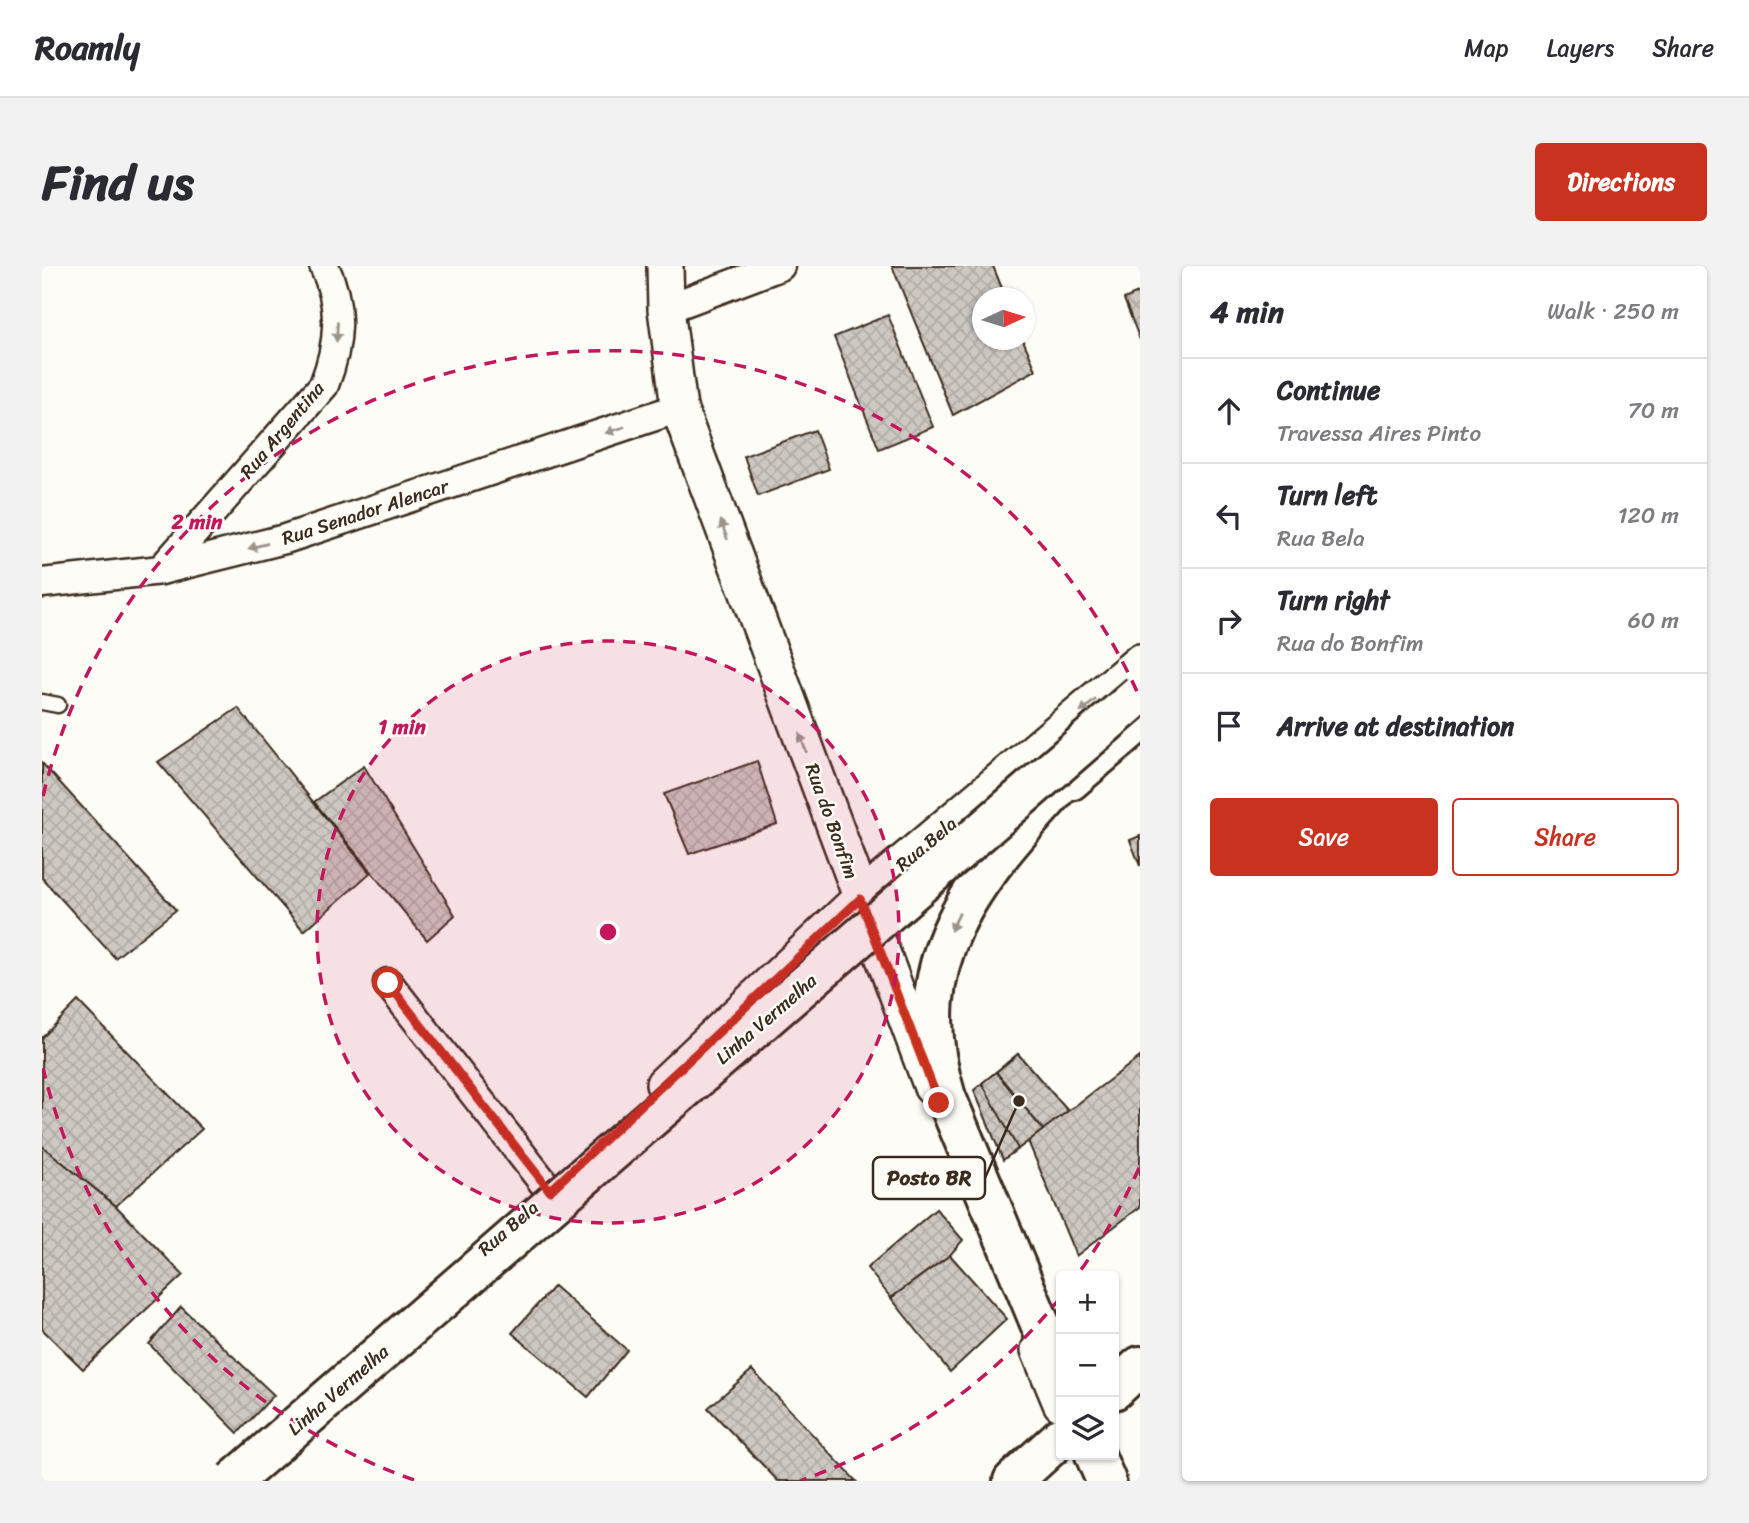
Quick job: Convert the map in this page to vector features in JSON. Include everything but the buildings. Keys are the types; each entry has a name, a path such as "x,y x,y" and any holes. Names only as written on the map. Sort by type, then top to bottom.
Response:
{"main road":[{"name":"Linha Vermelha","path":"233,1481 1140,694"},
{"path":"1056,1362 946,1097 934,1049 931,1019 934,985 953,925 967,900 1084,758 1140,701"},
{"name":"Linha Vermelha","path":"254,1481 1140,721"},
{"path":"1119,1385 1140,1366"},
{"path":"1013,1481 1056,1442"},
{"path":"1097,1460 1106,1481"}],"street":[{"name":"Rua Argentina","path":"161,570 324,385 335,358 339,329 335,289 324,266"},
{"name":"Rua do Bonfim","path":"665,266 666,309 679,408 860,899 939,1103 1059,1397"},
{"path":"666,309 780,266"},
{"name":"Rua Senador Alencar","path":"42,583 161,570 285,539 679,408"},
{"name":"Rua Bela","path":"217,1481 550,1191 860,899 1140,662"},
{"path":"388,983 550,1191"},
{"path":"1085,1460 1094,1481"}],"lane":[{"path":"42,702 58,705"}],"place":[{"name":"Posto BR","path":"1019,1101"}],"route":[{"path":"388,983 550,1191 860,899 939,1103"}]}
